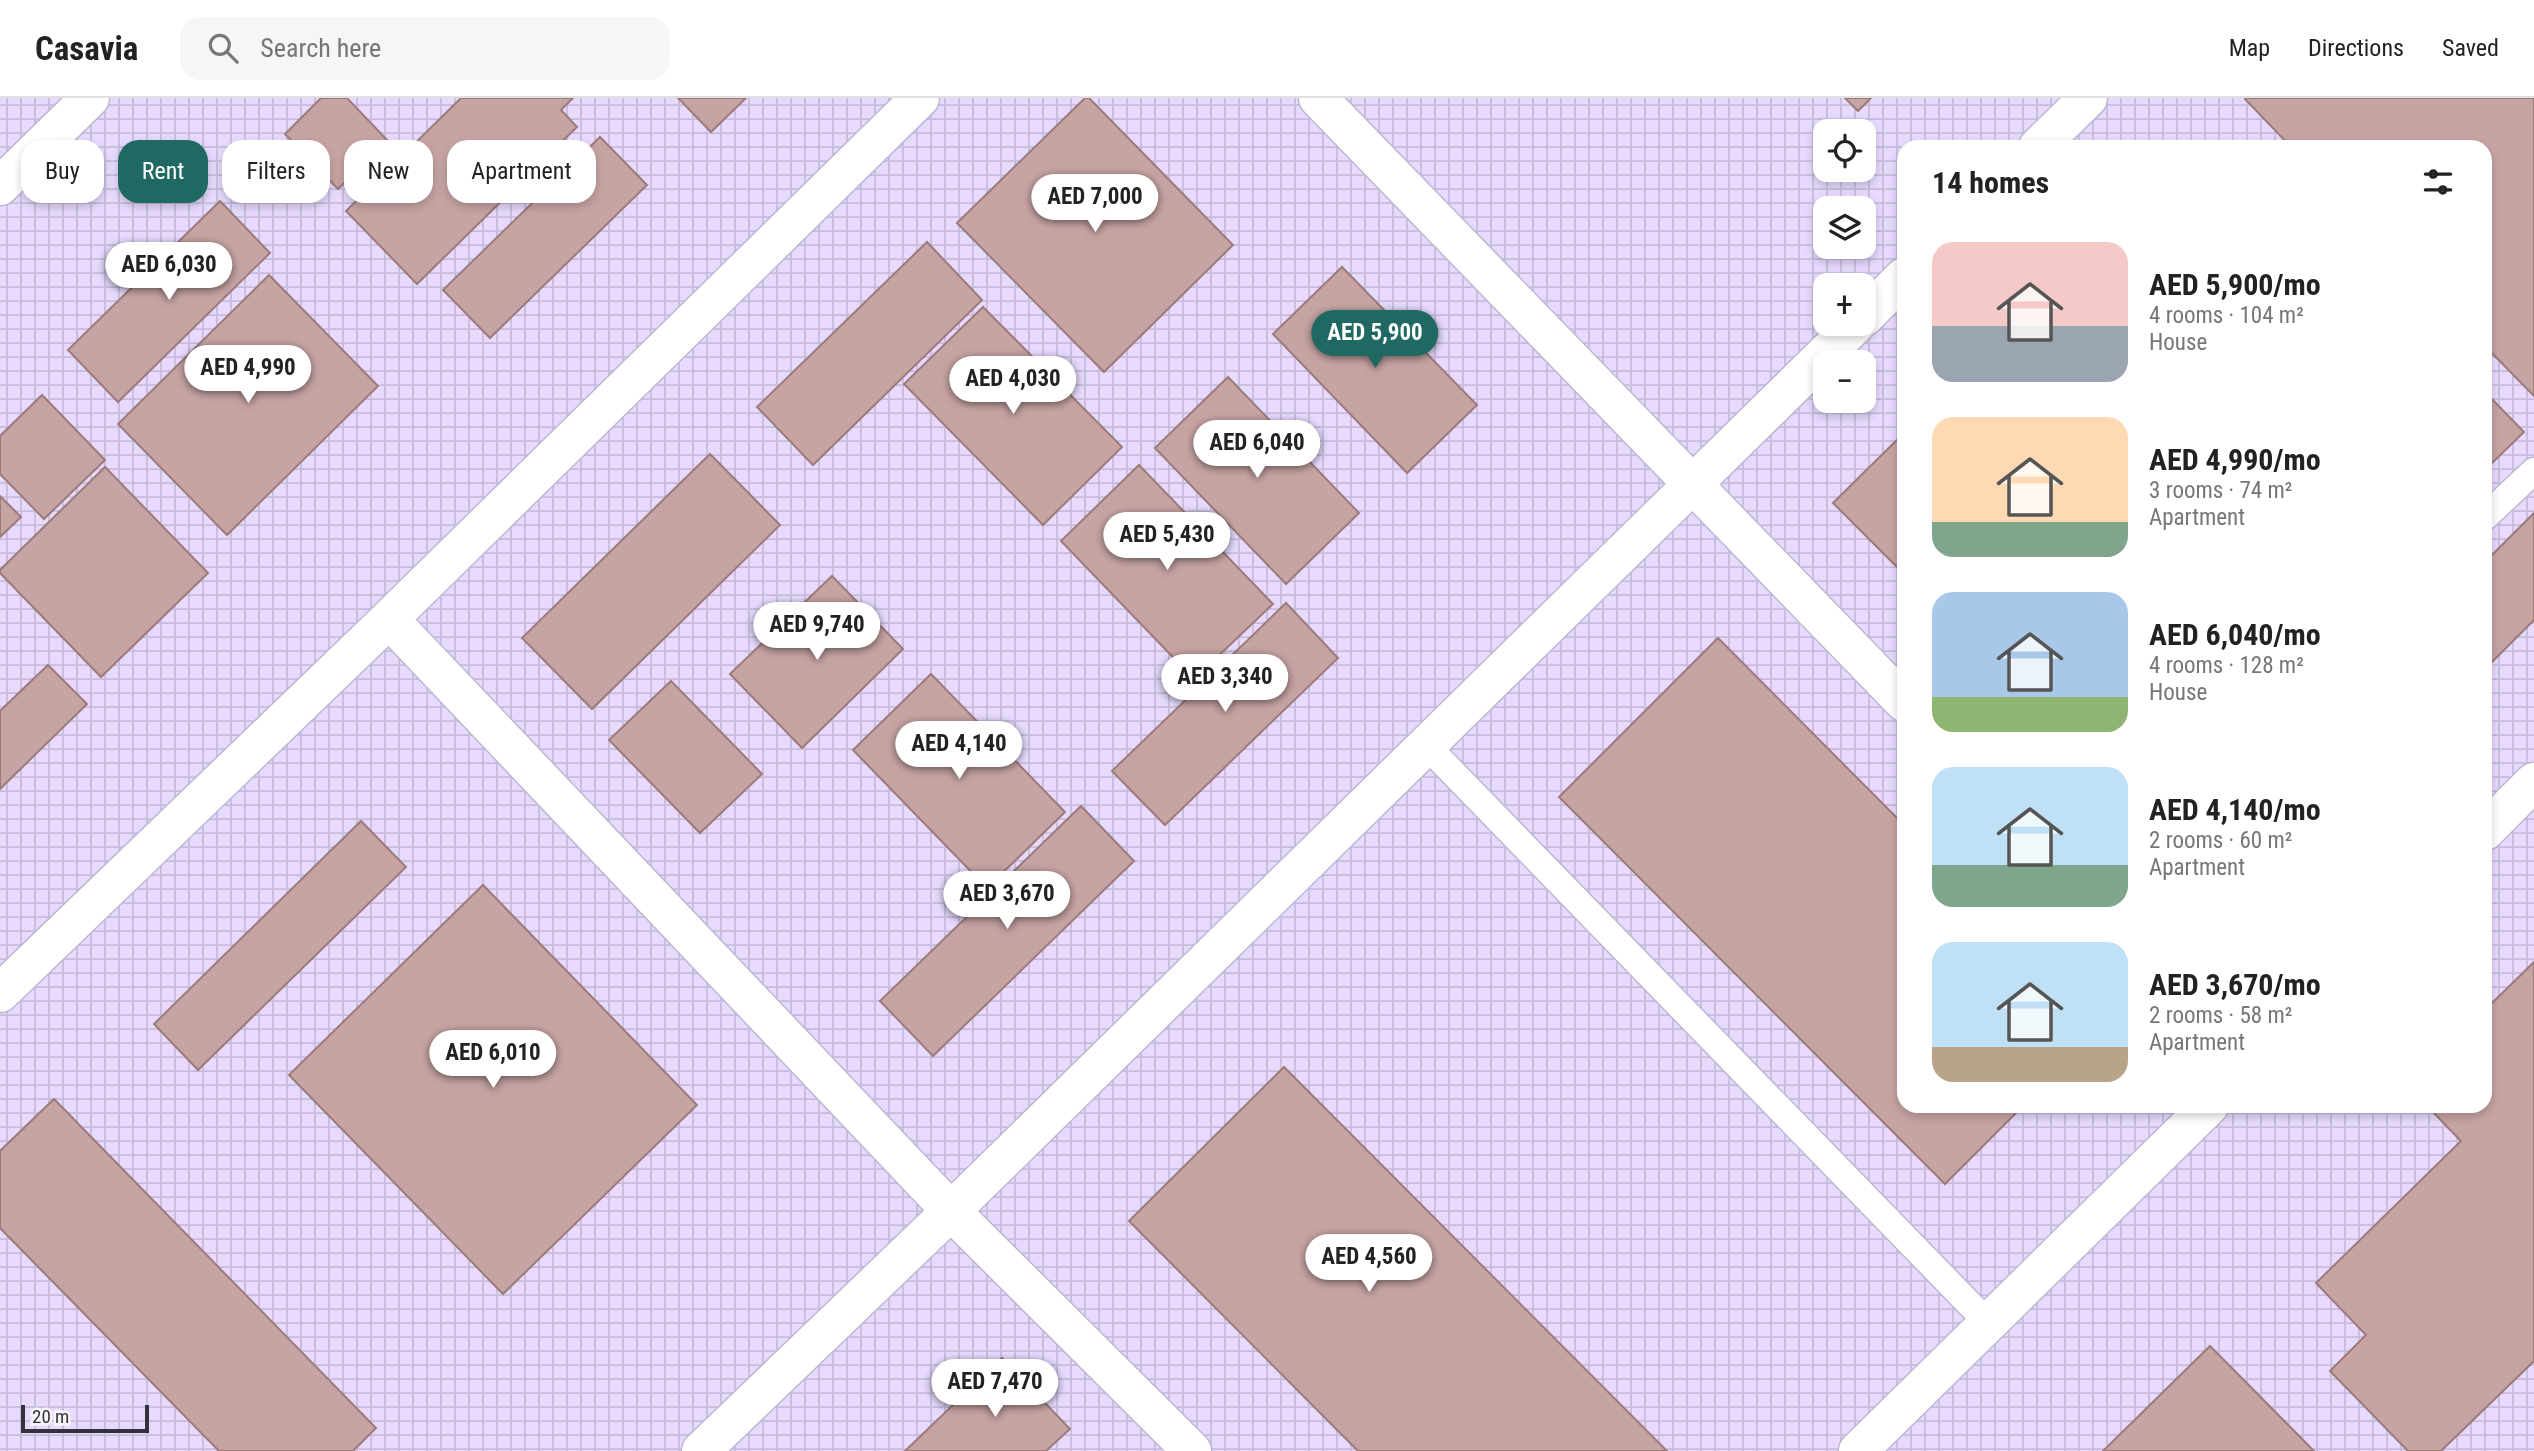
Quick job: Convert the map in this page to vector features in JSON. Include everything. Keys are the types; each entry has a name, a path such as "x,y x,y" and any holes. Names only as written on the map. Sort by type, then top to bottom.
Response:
{"street":[{"path":"0,186 90,98"},
{"path":"0,993 389,619 920,98"},
{"path":"1318,98 1897,695"},
{"path":"2045,140 2088,98"},
{"path":"1876,305 1897,284"},
{"path":"701,1451 951,1211 1844,336"},
{"path":"389,619 951,1211 1192,1451"},
{"path":"2492,824 2534,782"},
{"path":"1858,1451 2201,1113"}],"lane":[{"path":"2492,510 2534,471"},
{"path":"1426,745 1988,1323"}],"shaded area":[{"path":"0,98 2534,98 2534,1451 0,1451"}],"building":[{"path":"321,98 347,98 387,140 344,140 344,183 338,189 330,181 330,140 291,140 285,134"},
{"path":"461,98 573,98 561,110 577,127 564,140 447,140 447,203 500,203 417,284 346,211 354,203 433,203 433,140 418,140"},
{"path":"678,98 746,98 711,132"},
{"path":"1085,98 1089,98 1233,245 1104,372 957,223"},
{"path":"1845,98 1871,98 1858,111"},
{"path":"2534,98 2534,396 2492,353 2492,140 2284,140 2245,99"},
{"path":"600,137 647,185 490,338 443,290 532,203 596,203 596,141"},
{"path":"220,201 270,253 118,402 68,350"},
{"path":"927,242 982,300 813,465 757,407"},
{"path":"1342,267 1477,405 1407,473 1273,334"},
{"path":"269,275 378,386 227,535 118,424"},
{"path":"983,307 1122,447 1043,525 904,384"},
{"path":"1228,377 1359,513 1286,584 1155,448"},
{"path":"42,395 105,460 44,519 0,474 0,436"},
{"path":"2492,399 2524,432 2492,463"},
{"path":"1897,440 1897,567 1833,503"},
{"path":"710,454 780,525 592,709 522,638"},
{"path":"1139,465 1273,604 1194,679 1061,541"},
{"path":"105,467 208,573 101,677 0,570"},
{"path":"0,496 21,517 0,537"},
{"path":"2534,513 2534,620 2492,662 2492,555"},
{"path":"832,576 903,649 802,748 730,674"},
{"path":"1286,603 1338,658 1165,825 1112,771"},
{"path":"1718,638 1897,818 1897,1113 2016,1113 1945,1184 1559,797"},
{"path":"48,665 87,704 0,789 0,711"},
{"path":"931,674 1065,812 987,888 853,750"},
{"path":"671,681 762,774 700,833 609,740"},
{"path":"1081,806 1134,861 933,1056 880,1001"},
{"path":"361,821 406,867 198,1070 154,1024"},
{"path":"483,885 697,1105 503,1294 289,1075"},
{"path":"2534,962 2534,1361 2441,1451 2408,1451 2330,1371 2366,1335 2316,1283 2461,1141 2434,1113 2492,1113 2492,1003"},
{"path":"1284,1067 1667,1451 1358,1451 1129,1221"},
{"path":"54,1099 376,1428 353,1451 219,1451 0,1228 0,1151"},
{"path":"2210,1346 2314,1451 2103,1451"},
{"path":"1002,1358 1070,1429 1046,1451 905,1451"}]}
